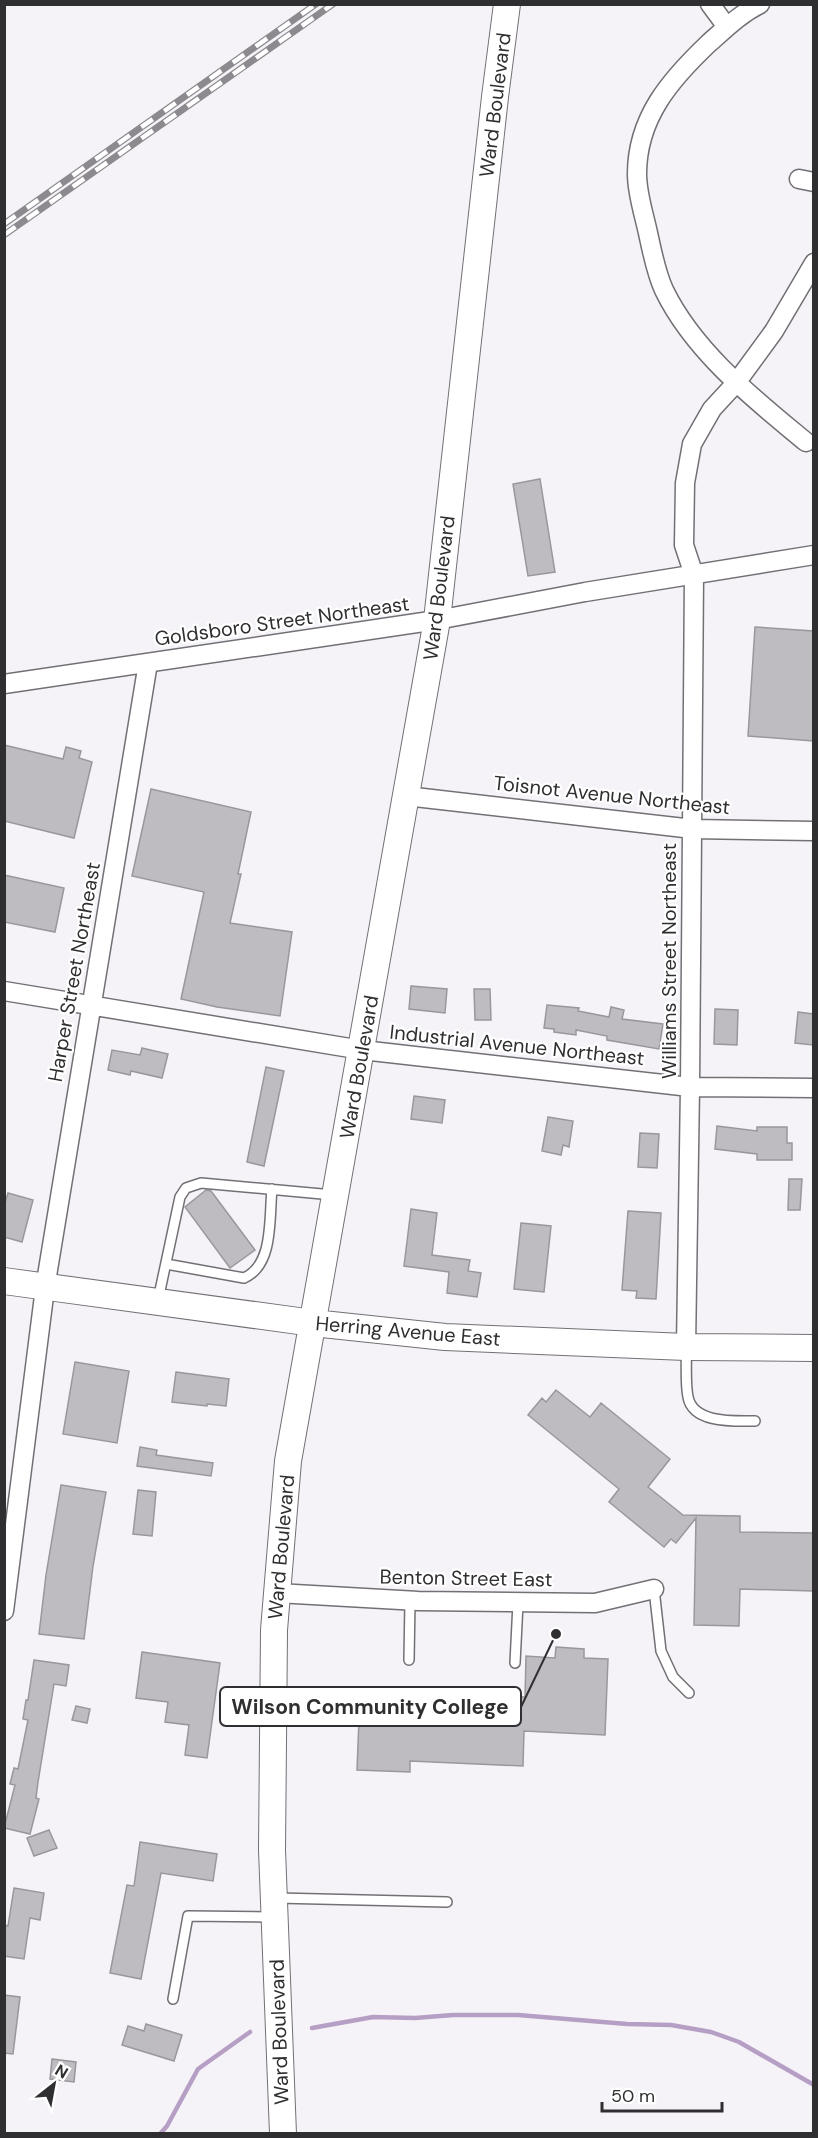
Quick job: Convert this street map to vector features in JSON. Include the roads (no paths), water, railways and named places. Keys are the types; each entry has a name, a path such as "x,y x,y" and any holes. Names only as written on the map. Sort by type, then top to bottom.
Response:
{"main road":[{"name":"Ward Boulevard","path":"283,2133 272,1850 274,1630 288,1461 437,620 507,4"},
{"name":"Herring Avenue East","path":"4,1281 313,1323 445,1337 686,1347 813,1348"}],"street":[{"path":"710,4 728,27"},
{"path":"760,4 745,12 728,27 692,59 666,87 644,130 637,175 650,244 663,289 689,329 736,383 806,442"},
{"name":"Williams Street Northeast","path":"686,1347 694,575 684,545 685,483 692,444 712,409 736,383 774,331 813,263"},
{"name":"Goldsboro Street Northeast","path":"4,684 437,620 585,592 813,555"},
{"name":"Harper Street Northeast","path":"4,1611 8,1553 45,1288 148,663"},
{"name":"Toisnot Avenue Northeast","path":"406,796 693,829 813,831"},
{"name":"Industrial Avenue Northeast","path":"4,991 362,1050 690,1087 813,1088"},
{"name":"Benton Street East","path":"277,1593 410,1601 595,1603 654,1589"}],"lane":[{"path":"158,1303 180,1197 186,1188 201,1183 336,1195"},
{"path":"166,1264 244,1278 255,1274 266,1253 272,1189"},
{"path":"686,1347 688,1400 699,1413 716,1421 755,1421"},
{"path":"654,1589 661,1651 673,1677 689,1693"},
{"path":"409,1660 410,1601"},
{"path":"515,1663 518,1603"},
{"path":"173,1999 188,1916 275,1908 447,1902"}],"waterway":[{"path":"312,2028 373,2017 415,2018 453,2015 518,2015 627,2024 671,2025 711,2032 739,2042 814,2085"},
{"path":"160,2134 167,2126 198,2069 250,2032"}],"railway":[{"path":"4,224 316,4"},
{"path":"4,235 333,4"}],"place":[{"name":"Wilson Community College","path":"556,1634"}]}
